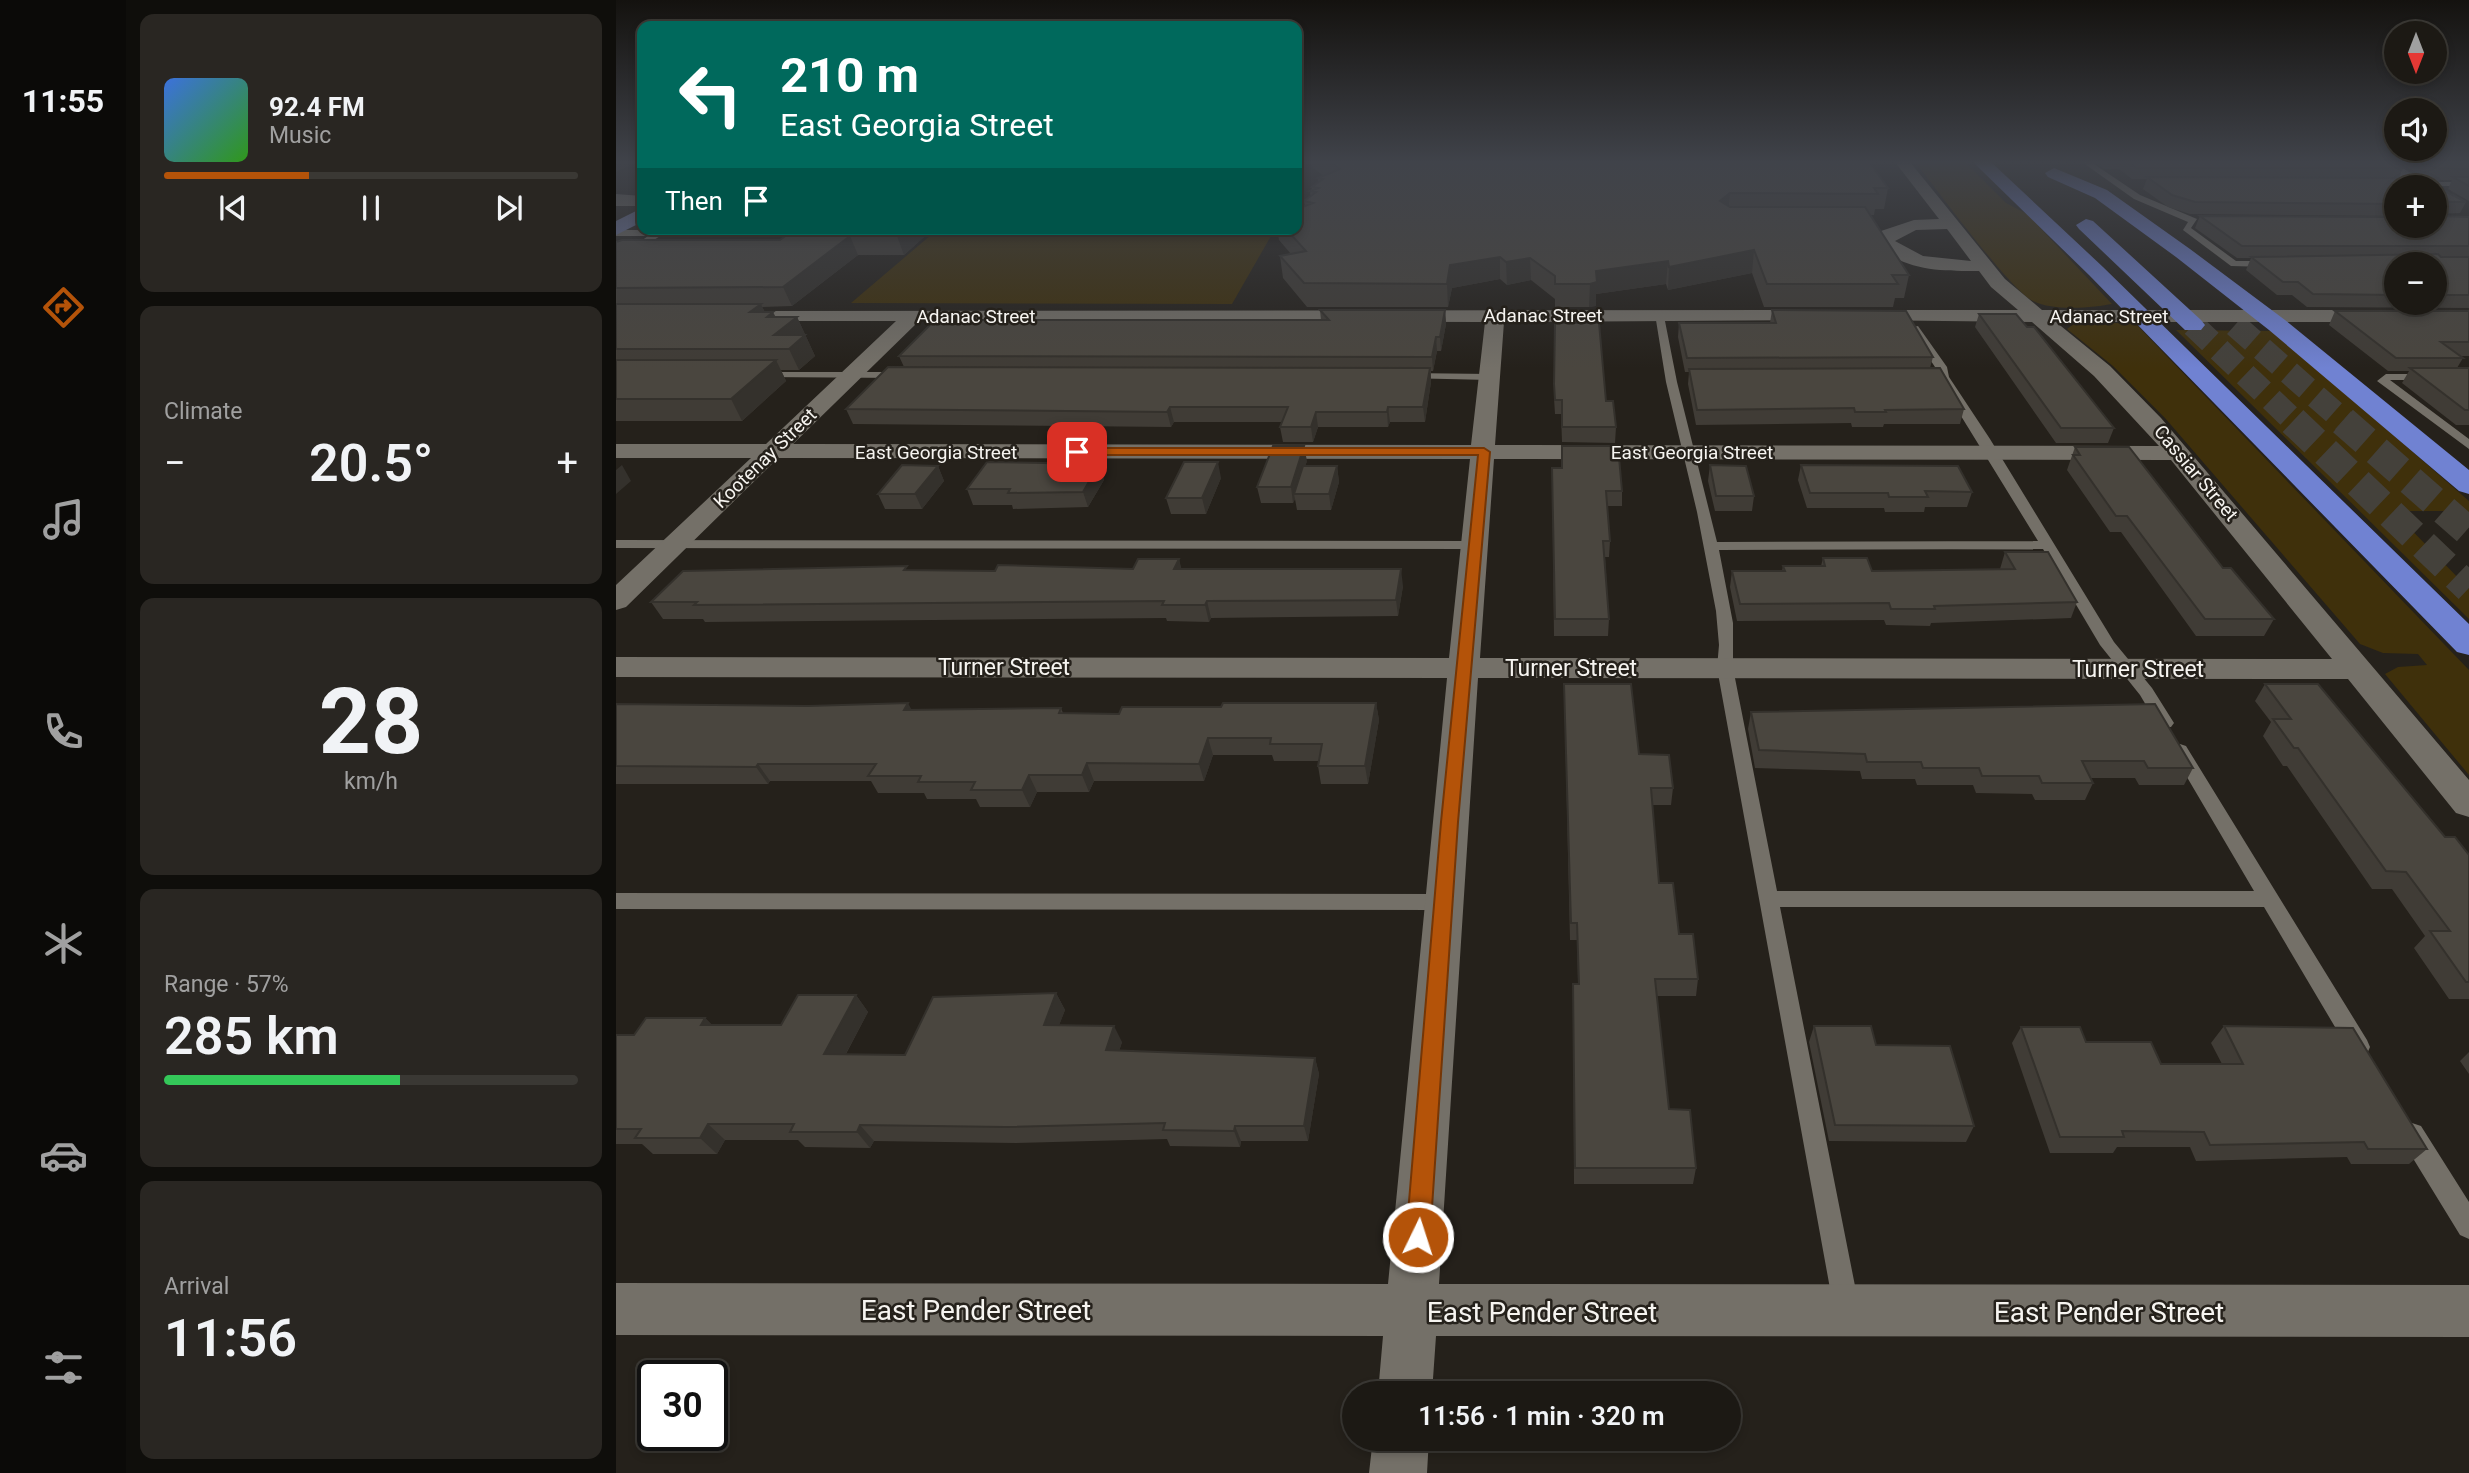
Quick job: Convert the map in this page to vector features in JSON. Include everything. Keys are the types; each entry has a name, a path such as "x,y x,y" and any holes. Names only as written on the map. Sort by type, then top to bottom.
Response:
{"highway":[{"path":"2054,231 2469,644"},
{"path":"2091,231 2193,325"},
{"path":"2125,231 2173,270"},
{"path":"2152,231 2277,325 2469,485"},
{"path":"2204,298 2235,325"}],"street":[{"path":"1894,231 1887,235 1886,242 1905,256 1945,265 1981,266"},
{"name":"Cassiar Street","path":"1955,231 1981,266 2109,377 2179,453 2469,804"},
{"name":"Adanac Street","path":"709,315 2469,316"},
{"path":"1406,1381 1443,902 1495,315"},
{"name":"Kootenay Street","path":"616,601 913,316"},
{"name":"East Georgia Street","path":"616,451 2179,453"},
{"name":"Turner Street","path":"616,667 2358,669"},
{"name":"East Pender Street","path":"616,1309 1847,1313 2469,1311"},
{"path":"1398,1473 1400,1451"}],"lane":[{"path":"616,231 637,232"},
{"path":"2190,231 2234,264 2275,264"},
{"path":"646,255 627,253 655,235"},
{"path":"714,235 773,235"},
{"path":"1659,316 1677,378 1690,452 1712,546 1729,646 1725,668 1847,1313"},
{"path":"1907,316 1941,367 1936,377 1992,453 2108,645 2146,692 2268,900 2368,1063"},
{"path":"744,375 918,375"},
{"path":"1395,376 1490,377"},
{"path":"2469,377 2386,377 2383,380 2469,445"},
{"path":"616,544 1474,545"},
{"path":"1712,546 2049,545"},
{"path":"1771,900 2268,900"},
{"path":"616,901 1443,902"},
{"path":"2404,1121 2469,1226"}],"shaded area":[{"path":"1968,231 2043,231 2112,304 2063,308 2033,301 2008,279"},
{"path":"931,235 1272,235 1232,304 851,303"},
{"path":"2075,323 2135,323 2469,670 2469,775 2385,674 2398,667 2427,665 2418,654 2383,653 2360,644 2165,418 2113,366 2067,329"},
{"path":"2176,330 2274,331 2469,501 2469,526 2453,511 2393,511 2469,589 2469,619"}],"building":[{"path":"1302,231 1880,231 1909,275 1892,275 1898,284 1767,284 1754,250 1669,267 1668,261 1596,271 1597,282 1590,284 1555,284 1555,276 1530,258 1506,262 1500,257 1450,265 1447,284 1304,283 1280,256 1306,251 1291,235 1302,235"},
{"path":"2221,231 2384,231 2384,238 2447,238 2447,231 2469,231 2469,246 2242,246"},
{"path":"787,235 898,235 850,236 783,287 616,288 616,242 622,240 780,240"},
{"path":"2384,255 2384,295 2313,294 2298,282 2283,282 2251,257"},
{"path":"2447,257 2469,257 2469,295 2447,295"},
{"path":"616,304 761,304 750,312 773,312 767,317 797,317 774,335 805,335 789,349 616,349"},
{"path":"1320,310 1445,310 1440,337 1436,337 1432,357 899,356 935,320 1329,320"},
{"path":"1772,310 1906,311 1933,357 1687,358 1679,323 1776,323"},
{"path":"2335,311 2384,311 2384,315 2447,315 2447,311 2469,311 2469,342 2441,342 2463,358 2396,358"},
{"path":"1979,314 2016,314 2027,327 2034,327 2114,428 2061,428"},
{"path":"1555,323 1599,323 1606,401 1613,401 1616,427 1562,427 1562,400 1555,400"},
{"path":"616,360 776,360 731,399 616,399"},
{"path":"888,367 1430,368 1423,407 1388,407 1387,412 1316,412 1311,427 1280,427 1288,407 1170,407 1167,412 846,409"},
{"path":"1940,368 1964,409 1885,410 1886,412 1855,412 1854,408 1697,410 1689,369"},
{"path":"2410,368 2469,368 2469,410 2465,410"},
{"path":"1273,446 1304,446 1291,487 1257,487"},
{"path":"1562,446 1618,446 1622,491 1606,491 1610,541 1603,541 1609,619 1555,619 1552,468 1562,468"},
{"path":"2075,447 2129,447 2223,568 2231,568 2274,619 2205,619 2127,516 2116,516 2073,455 2080,455"},
{"path":"987,462 1099,464 1083,492 1008,493 1010,489 967,489"},
{"path":"1184,462 1218,462 1202,498 1166,498"},
{"path":"902,465 938,466 915,494 878,494"},
{"path":"1710,465 1746,466 1754,496 1716,496"},
{"path":"1801,465 1958,466 1972,492 1925,491 1928,497 1889,497 1888,493 1810,493"},
{"path":"1303,466 1337,466 1329,494 1294,494"},
{"path":"2005,552 2048,552 2077,602 1934,606 1935,609 1891,609 1889,603 1740,604 1732,571 1785,571 1783,566 1825,566 1823,558 1867,558 1872,571 2015,569"},
{"path":"1138,559 1179,559 1174,569 1401,569 1396,600 1207,601 1205,605 1162,605 1164,601 694,605 697,602 651,602 683,571 907,566 904,570 995,571 998,565 1133,569"},
{"path":"1564,684 1631,684 1639,754 1669,755 1673,788 1651,788 1659,883 1673,883 1679,934 1693,934 1698,979 1655,979 1669,1109 1690,1110 1696,1168 1575,1168 1573,984 1579,984 1577,923 1571,923"},
{"path":"2265,684 2318,684 2445,837 2455,837 2469,855 2469,982 2466,982 2430,931 2450,931 2406,872 2386,871 2298,748 2294,748 2273,719 2291,719"},
{"path":"908,703 904,710 1061,708 1059,713 1119,714 1122,707 1221,707 1223,703 1376,703 1365,766 1318,766 1322,744 1270,744 1271,738 1208,738 1199,764 1087,763 1082,775 1029,775 1022,790 971,790 975,782 918,782 921,776 868,776 876,764 616,766 616,704 808,706"},
{"path":"2155,704 2193,768 2148,768 2144,761 2082,761 2093,783 2042,783 2039,776 1982,776 1979,768 1923,768 1921,762 1867,762 1865,754 1759,750 1751,712"},
{"path":"1056,993 1044,1025 1114,1026 1106,1050 1315,1058 1304,1126 1235,1126 1234,1131 1163,1130 1165,1123 1005,1127 860,1125 857,1132 790,1132 794,1124 708,1124 700,1138 635,1138 641,1129 616,1129 616,1035 634,1035 646,1018 705,1018 701,1025 781,1025 798,995 856,995 824,1054 905,1055 933,997"},
{"path":"1814,1026 1871,1026 1876,1045 1950,1046 1974,1126 1835,1125"},
{"path":"2224,1026 2353,1028 2427,1149 2368,1149 2364,1142 2210,1145 2204,1132 2122,1131 2124,1137 2060,1137 2021,1027 2080,1027 2086,1042 2151,1042 2161,1064 2243,1064"}],"tunnel":[{"path":"2193,325 2295,422"},
{"path":"2235,325 2345,422"},
{"path":"2293,421 2469,588"},
{"path":"2343,421 2469,532"}],"route":[{"path":"1077,452 1484,452 1443,902 1418,1237"}]}
